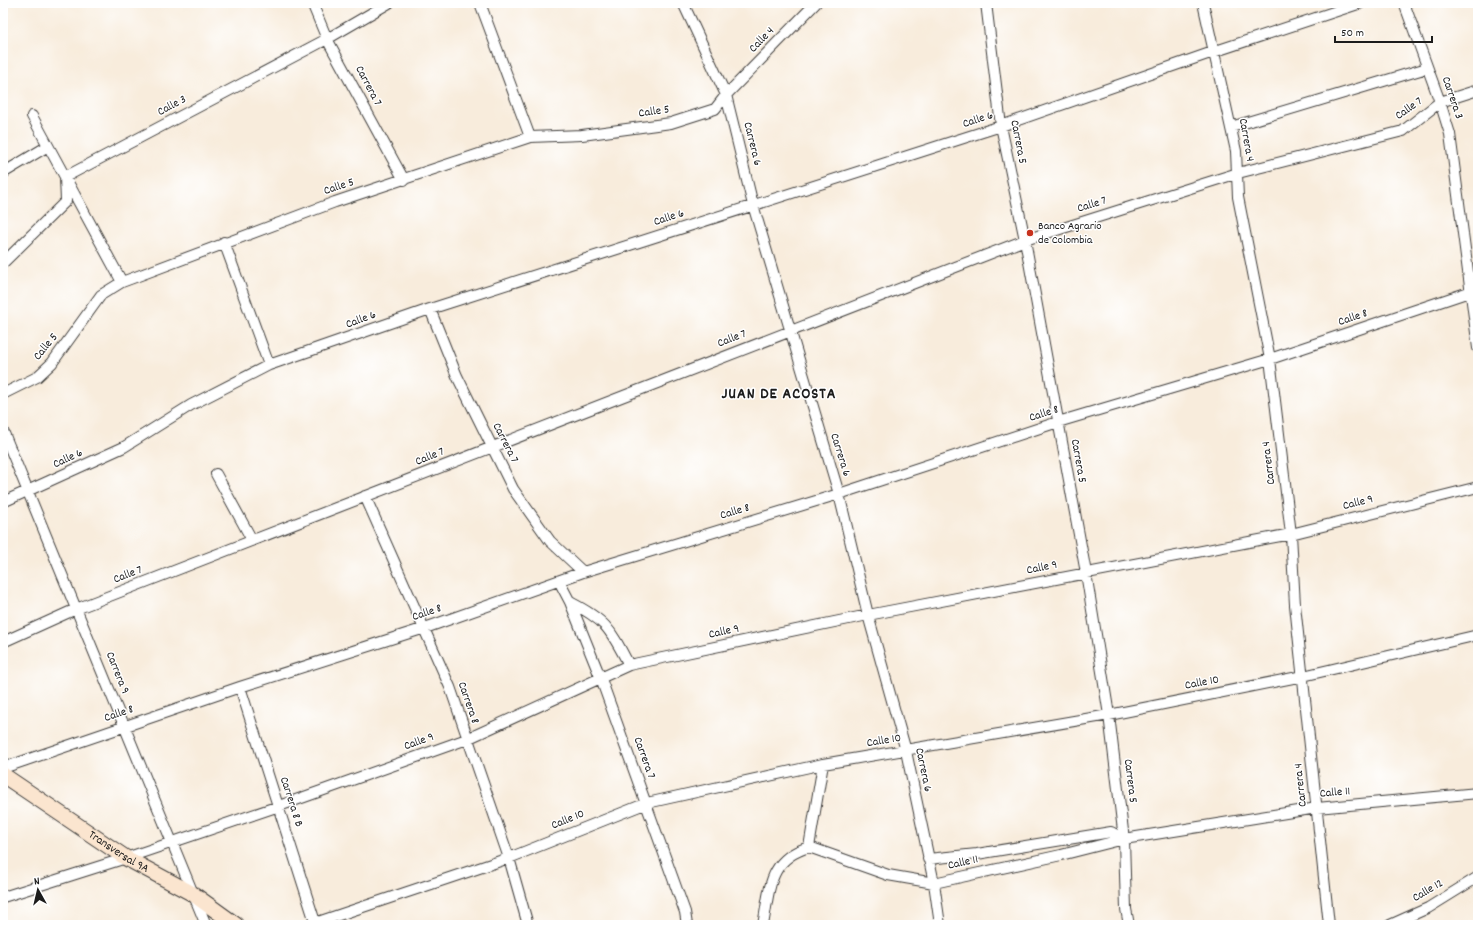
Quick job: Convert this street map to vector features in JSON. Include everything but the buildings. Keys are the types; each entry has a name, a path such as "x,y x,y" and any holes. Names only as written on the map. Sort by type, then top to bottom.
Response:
{"main road":[{"name":"Transversal 9A","path":"3,775 126,858 193,894 236,925"}],"street":[{"name":"Carrera 7","path":"312,3 327,39 404,180"},
{"name":"Calle 3","path":"65,177 327,39 389,3"},
{"path":"480,3 530,137"},
{"name":"Carrera 6","path":"683,3 726,95 753,205 789,331 839,494 868,615 906,751 934,883 940,925"},
{"name":"Calle 4","path":"726,95 816,3"},
{"name":"Carrera 5","path":"986,3 1002,126 1025,240 1086,573 1108,715 1124,839 1129,925"},
{"name":"Carrera 4","path":"1203,3 1236,152 1238,197 1270,359 1291,534 1295,605 1329,925"},
{"name":"Calle 6","path":"3,502 28,492 124,447 192,405 269,365 430,309 1002,126 1213,52 1361,3"},
{"name":"Carrera 3","path":"1404,3 1450,134 1474,290 1478,348"},
{"path":"1231,127 1427,68"},
{"name":"Calle 7","path":"3,642 76,609 1025,240 1238,173 1403,131 1440,102 1478,90"},
{"name":"Calle 5","path":"3,394 37,377 52,363 101,295 122,282 224,242 335,202 530,137 582,135 671,123 715,109 726,95"},
{"path":"32,116 122,282"},
{"path":"3,173 48,146"},
{"path":"3,263 66,202 65,177"},
{"path":"224,242 269,365"},
{"name":"Calle 8","path":"3,768 240,687 425,628 583,572 839,494 1058,422 1270,359 1474,290"},
{"name":"Carrera 7","path":"430,309 457,376 513,488 550,541 583,572"},
{"name":"Carrera 9","path":"3,431 206,925"},
{"path":"216,474 252,540"},
{"name":"Calle 9","path":"3,897 172,843 467,739 538,705 601,679 629,665 868,615 1291,534 1478,487"},
{"name":"Carrera 8","path":"365,496 450,687 508,858 528,925"},
{"name":"Carrera 7","path":"559,581 570,602 601,679 647,803 685,912 687,925"},
{"path":"570,602 593,614 611,630 629,665"},
{"name":"Calle 10","path":"314,924 508,858 647,803 823,764 906,751 1108,715 1303,676 1478,635"},
{"name":"Carrera 8 B","path":"240,687 280,806 314,924"},
{"path":"763,925 773,874 782,860 795,851 809,847 823,764"},
{"name":"Calle 11","path":"809,847 888,874 934,883 1061,855 1124,839 1317,808 1478,793"},
{"name":"Calle 11","path":"928,859 977,854 1112,832 1124,839"},
{"name":"Calle 12","path":"1390,925 1428,908 1478,877"}],"place":[{"name":"Banco Agrario de Colombia","path":"1030,233"}],"district":[{"name":"JUAN DE ACOSTA","path":"779,394"}]}
